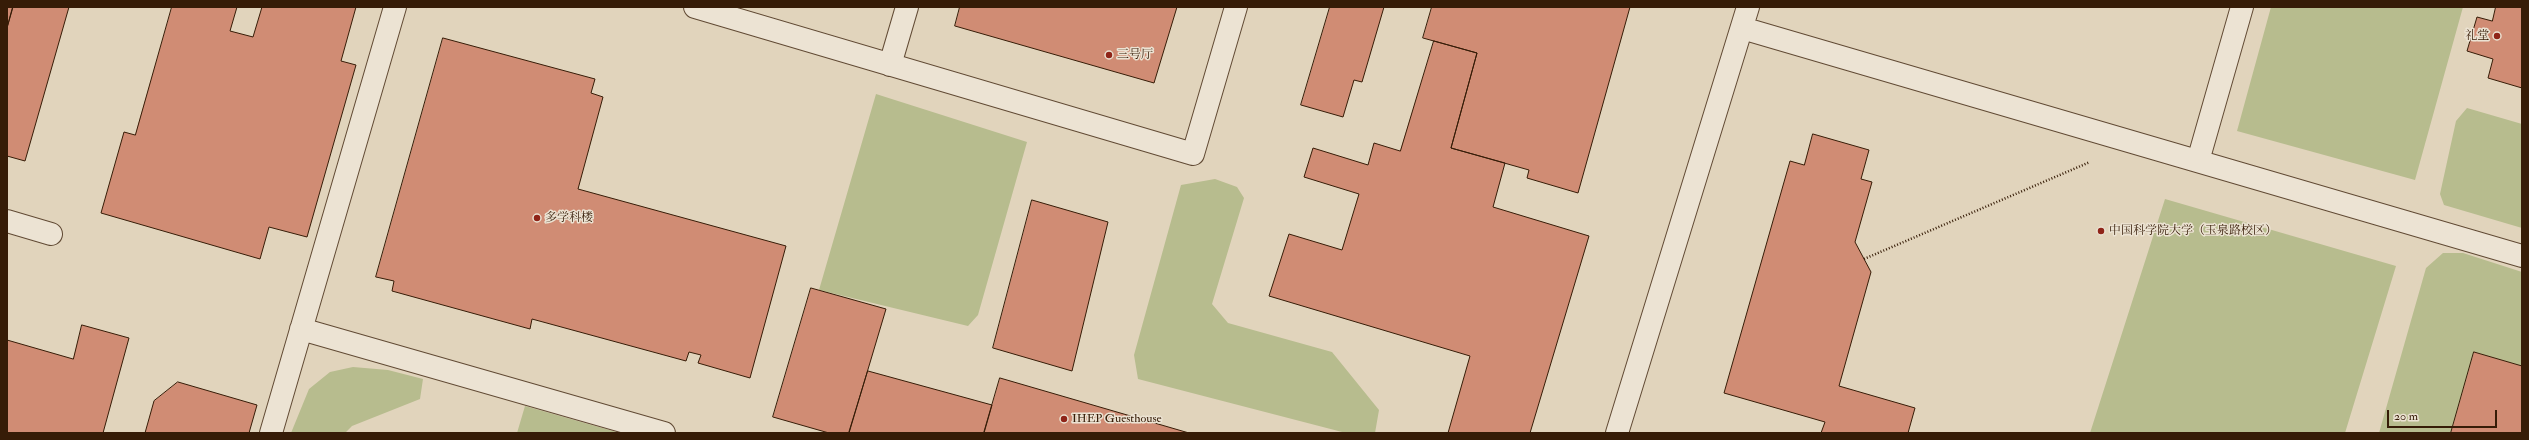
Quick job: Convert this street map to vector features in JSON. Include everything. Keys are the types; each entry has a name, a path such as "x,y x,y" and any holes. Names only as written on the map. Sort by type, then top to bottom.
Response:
{"street":[{"path":"271,433 395,7"},
{"path":"695,7 890,66 1194,154 1236,7"},
{"path":"890,66 907,7"},
{"path":"1617,433 1748,7"},
{"path":"2198,162 2242,7"},
{"path":"1742,28 2522,256"},
{"path":"7,221 51,234"},
{"path":"301,329 664,433"}],"path":[{"path":"1864,259 2134,143"}],"green space":[{"path":"2271,7 2463,7 2415,180 2237,131"},
{"path":"876,94 1027,142 978,315 968,326 819,290"},
{"path":"2467,108 2522,124 2522,228 2444,205 2440,194 2456,121"},
{"path":"1215,179 1237,187 1244,198 1212,304 1228,323 1332,352 1379,410 1375,433 1346,433 1138,379 1134,355 1181,185"},
{"path":"2165,199 2396,266 2345,433 2090,433"},
{"path":"2443,253 2463,253 2522,272 2522,366 2474,352 2451,433 2379,433 2426,268"},
{"path":"353,367 388,370 423,379 420,399 352,426 345,433 291,433 309,389 330,372"},
{"path":"525,406 620,433 517,433"}],"building":[{"path":"7,7 13,7 7,28"},
{"path":"13,7 69,7 25,161 7,156 7,28"},
{"path":"172,7 237,7 230,31 253,37 262,7 356,7 341,61 356,65 307,237 269,227 260,259 101,213 124,132 135,135"},
{"name":"三号厅","path":"960,7 1177,7 1154,83 955,26"},
{"path":"1330,7 1384,7 1362,82 1354,80 1343,117 1301,105"},
{"path":"1432,7 1630,7 1578,193 1527,178 1529,170 1451,148 1477,53 1423,38"},
{"name":"礼堂","path":"2496,7 2522,7 2522,88 2488,78 2493,59 2467,51 2477,17 2492,21"},
{"name":"多学科楼","path":"443,38 595,79 591,93 603,97 578,189 786,246 750,378 698,363 701,355 689,352 686,361 532,319 530,329 392,291 394,281 376,277"},
{"path":"1434,41 1477,53 1451,148 1505,163 1493,207 1589,236 1530,433 1448,433 1470,356 1269,296 1289,234 1342,250 1359,194 1304,177 1313,148 1368,165 1374,143 1400,151"},
{"path":"1813,134 1869,150 1861,179 1872,182 1855,242 1871,272 1839,386 1915,408 1908,433 1821,433 1825,422 1724,393 1790,161 1804,165"},
{"path":"1032,200 1108,222 1072,371 993,348"},
{"path":"811,288 886,309 849,433 829,433 773,417"},
{"path":"82,325 129,338 103,433 7,433 7,340 73,359"},
{"path":"2474,352 2522,366 2522,433 2451,433"},
{"path":"868,371 992,405 984,433 849,433"},
{"name":"IHEP Guesthouse","path":"1000,378 1189,433 984,433"},
{"path":"178,382 257,405 249,433 145,433 154,401"}],"place":[{"name":"礼堂","path":"2497,36"},
{"name":"三号厅","path":"1109,55"},
{"name":"多学科楼","path":"537,218"},
{"name":"中国科学院大学（玉泉路校区）","path":"2101,231"},
{"name":"IHEP Guesthouse","path":"1064,419"}]}
